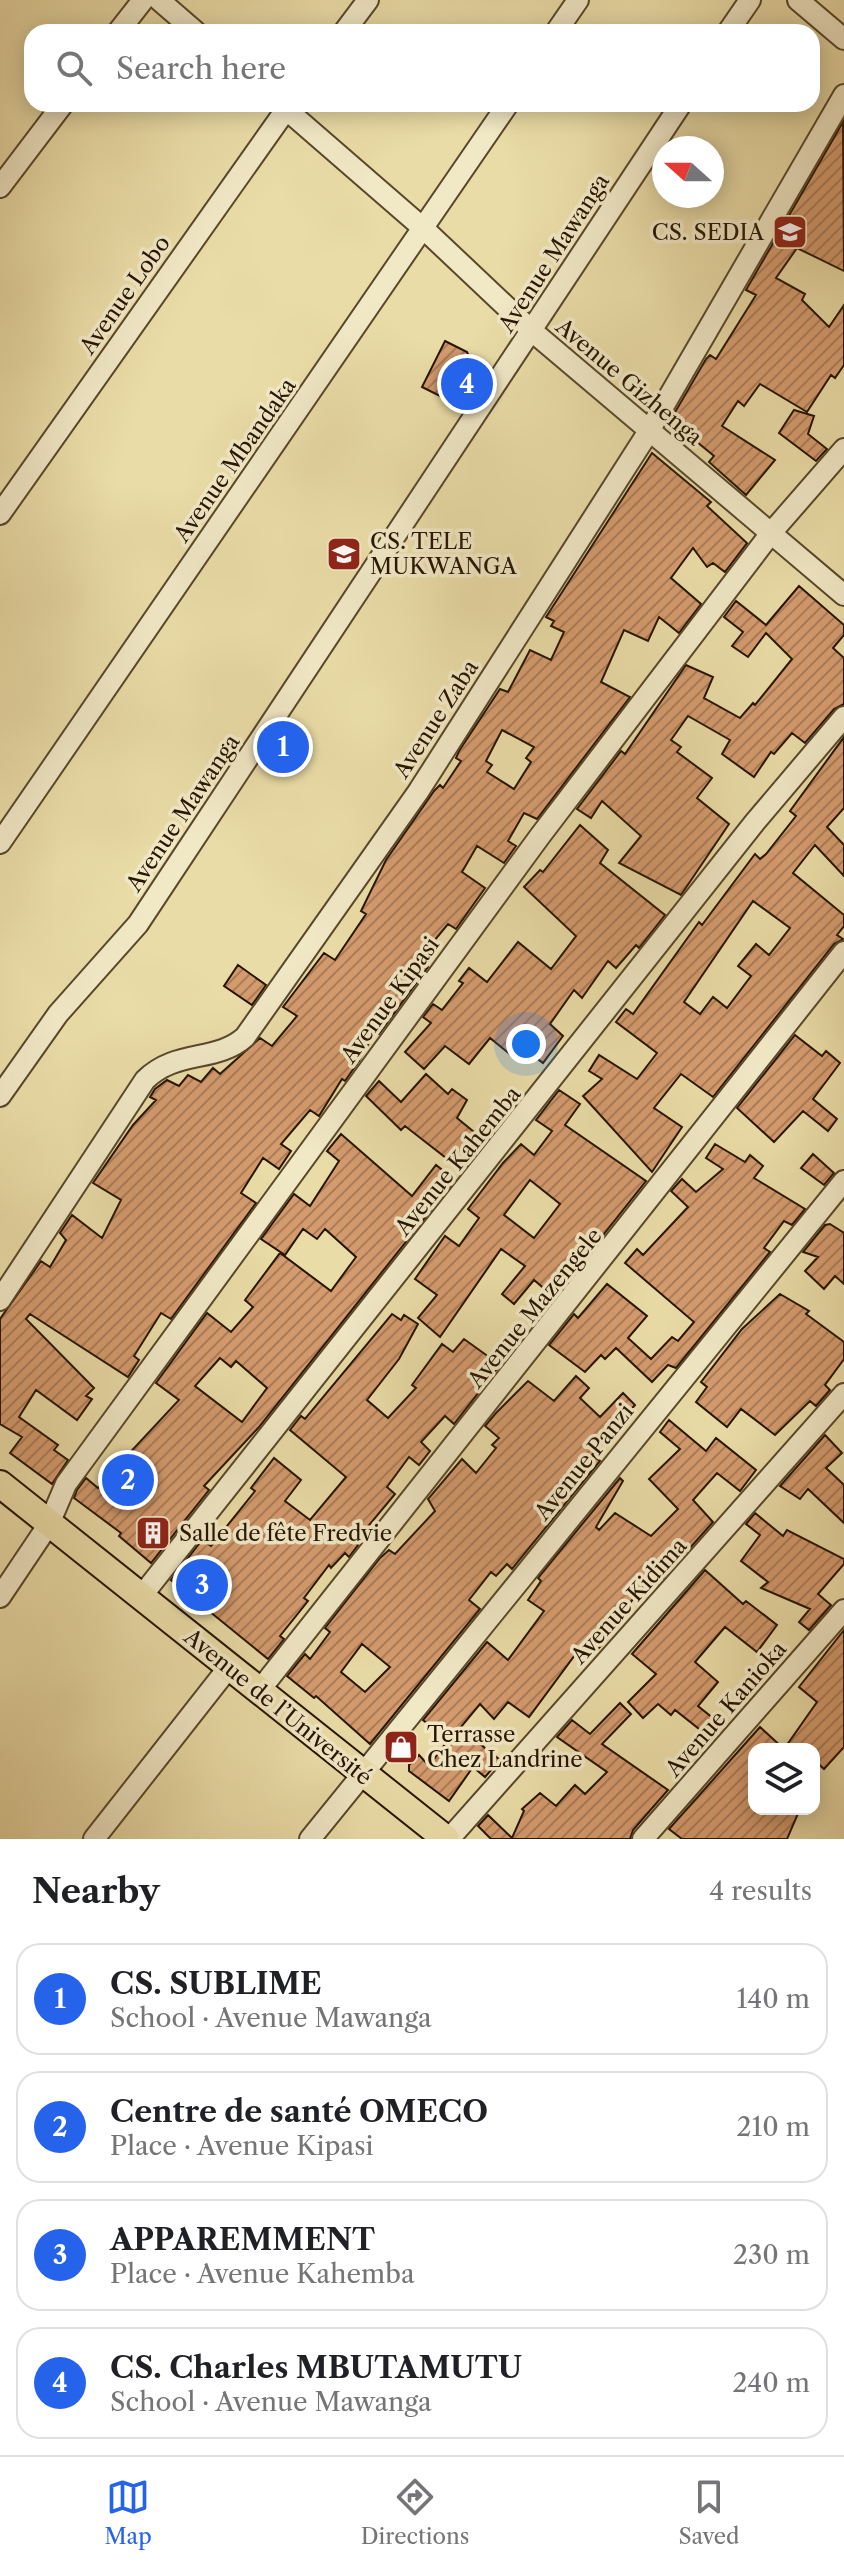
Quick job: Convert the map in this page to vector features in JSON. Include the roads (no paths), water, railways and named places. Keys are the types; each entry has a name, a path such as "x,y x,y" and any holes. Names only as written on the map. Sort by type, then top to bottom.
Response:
{"main road":[{"name":"Avenue de l’Université","path":"0,1484 362,1775 447,1839"}],"street":[{"path":"124,24 143,0"},
{"path":"159,0 187,24"},
{"path":"350,24 368,0"},
{"path":"562,24 578,0"},
{"path":"734,24 750,0"},
{"path":"798,0 844,39"},
{"name":"Avenue Zaba","path":"0,1300 145,1080 173,1060 228,1049 245,1037 418,792 649,431 768,231 844,95"},
{"path":"0,187 57,112"},
{"name":"Avenue Lobo","path":"0,514 281,112"},
{"name":"Avenue Gizhenga","path":"292,112 424,229 532,331 844,595"},
{"name":"Avenue Mbandaka","path":"0,843 503,112"},
{"name":"Avenue Mawanga","path":"0,1096 58,1014 138,924 676,112"},
{"name":"Avenue Kipasi","path":"0,1597 49,1524 66,1484 540,836 771,533 844,449"},
{"name":"Avenue Kahemba","path":"140,1598 755,822 844,717"},
{"name":"Avenue Mazengele","path":"259,1691 844,952"},
{"name":"Avenue Panzi","path":"310,1839 844,1181"},
{"name":"Avenue Kidima","path":"447,1839 844,1394"},
{"name":"Avenue Kanioka","path":"643,1839 844,1610"},
{"path":"94,1839 229,1667"}],"place":[{"name":"CS. SEDIA","path":"790,232"},
{"name":"CS. Charles MBUTAMUTU","path":"467,384"},
{"name":"CS. TELE MUKWANGA","path":"344,554"},
{"name":"CS. SUBLIME","path":"283,747"},
{"name":"Centre de santé OMECO","path":"128,1480"},
{"name":"Salle de fête Fredvie","path":"153,1533"},
{"name":"APPAREMMENT","path":"202,1585"},
{"name":"Terrasse Chez Landrine","path":"401,1747"}]}
